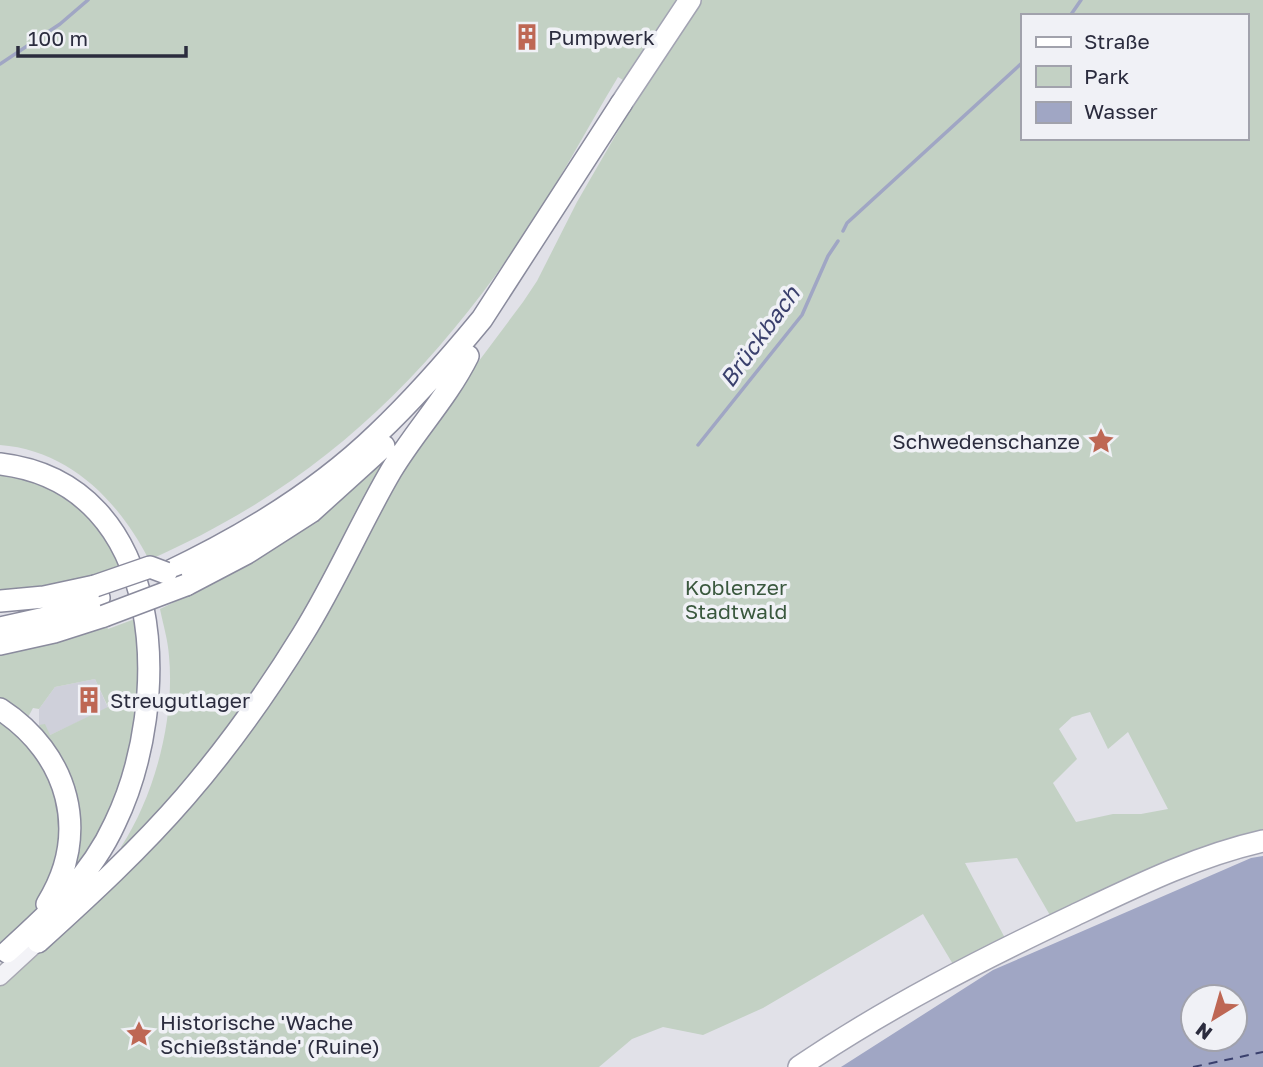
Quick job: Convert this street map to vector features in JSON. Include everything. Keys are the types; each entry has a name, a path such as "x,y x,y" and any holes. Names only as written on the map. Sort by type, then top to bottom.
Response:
{"main road":[{"path":"177,575 302,496 377,435 455,351 482,319 690,0"},
{"path":"0,628 44,618 247,553 311,512 385,445 468,356 547,241 621,104"},
{"path":"38,942 153,831 227,746 305,631 392,470 457,377 468,356"},
{"path":"0,450 24,454 59,469 85,488 123,527 149,584 160,649 159,718 151,757 139,794 123,830 102,864 38,942"},
{"path":"0,464 22,467 71,489 96,510 116,533 130,560 138,588 147,638 149,678 147,717 141,753 130,790 115,825 75,886 4,955"},
{"path":"0,601 44,597 99,600"},
{"path":"0,643 54,632 99,600"},
{"path":"0,709 18,721 36,739 55,767 68,803 71,829 68,856 59,885 46,905 4,955"},
{"path":"799,1067 897,1007 1044,930 1178,868 1263,841"}],"street":[{"path":"0,977 38,942"}],"shaded area":[{"path":"95,679 108,708 50,735 39,725 39,709 55,687"}],"green space":[{"path":"0,0 676,0 623,80 618,77 557,183 517,245 440,345 400,389 356,430 310,467 207,532 149,560 123,518 89,482 48,457 25,449 0,445"},
{"name":"Koblenzer Stadtwald","path":"702,0 1263,0 1263,831 1151,870 1051,917 1017,858 965,863 1006,940 954,966 923,914 763,1008 703,1035 663,1027 632,1039 599,1067 0,1067 0,985 160,838 440,413 537,281 577,202 640,93","holes":["1090,712 1108,749 1128,732 1168,809 1141,814 1113,814 1076,822 1053,783 1077,759 1059,729 1072,717"]},
{"path":"398,442 286,649 205,759 124,850 121,847 144,804 153,780 169,705 169,656 160,609 191,594 337,499"},
{"path":"0,468 75,498 127,567 99,578 0,597"},
{"path":"140,617 146,670 122,800 61,896 73,857 39,725 45,724 50,735 108,707 95,679 55,687 39,709 33,708 26,721 0,703 0,654 46,645 107,627 108,629"},
{"path":"0,717 23,735 54,785 64,832 45,899 29,920 0,949"}],"water":[{"path":"1263,856 1263,1067 841,1067 993,970 1251,858"}],"waterway":[{"path":"0,64 60,24 88,0"},
{"name":"Brückbach","path":"1071,14 1081,0"},
{"name":"Brückbach","path":"843,231 847,223 1021,64"},
{"name":"Brückbach","path":"698,445 802,315 828,256 838,241"}],"ferry route":[{"path":"1193,1067 1263,1052"}],"place":[{"name":"Pumpwerk","path":"527,37"},
{"name":"Schwedenschanze","path":"1101,441"},
{"name":"Streugutlager","path":"89,700"},
{"name":"Historische 'Wache Schießstände' (Ruine)","path":"139,1034"}]}
